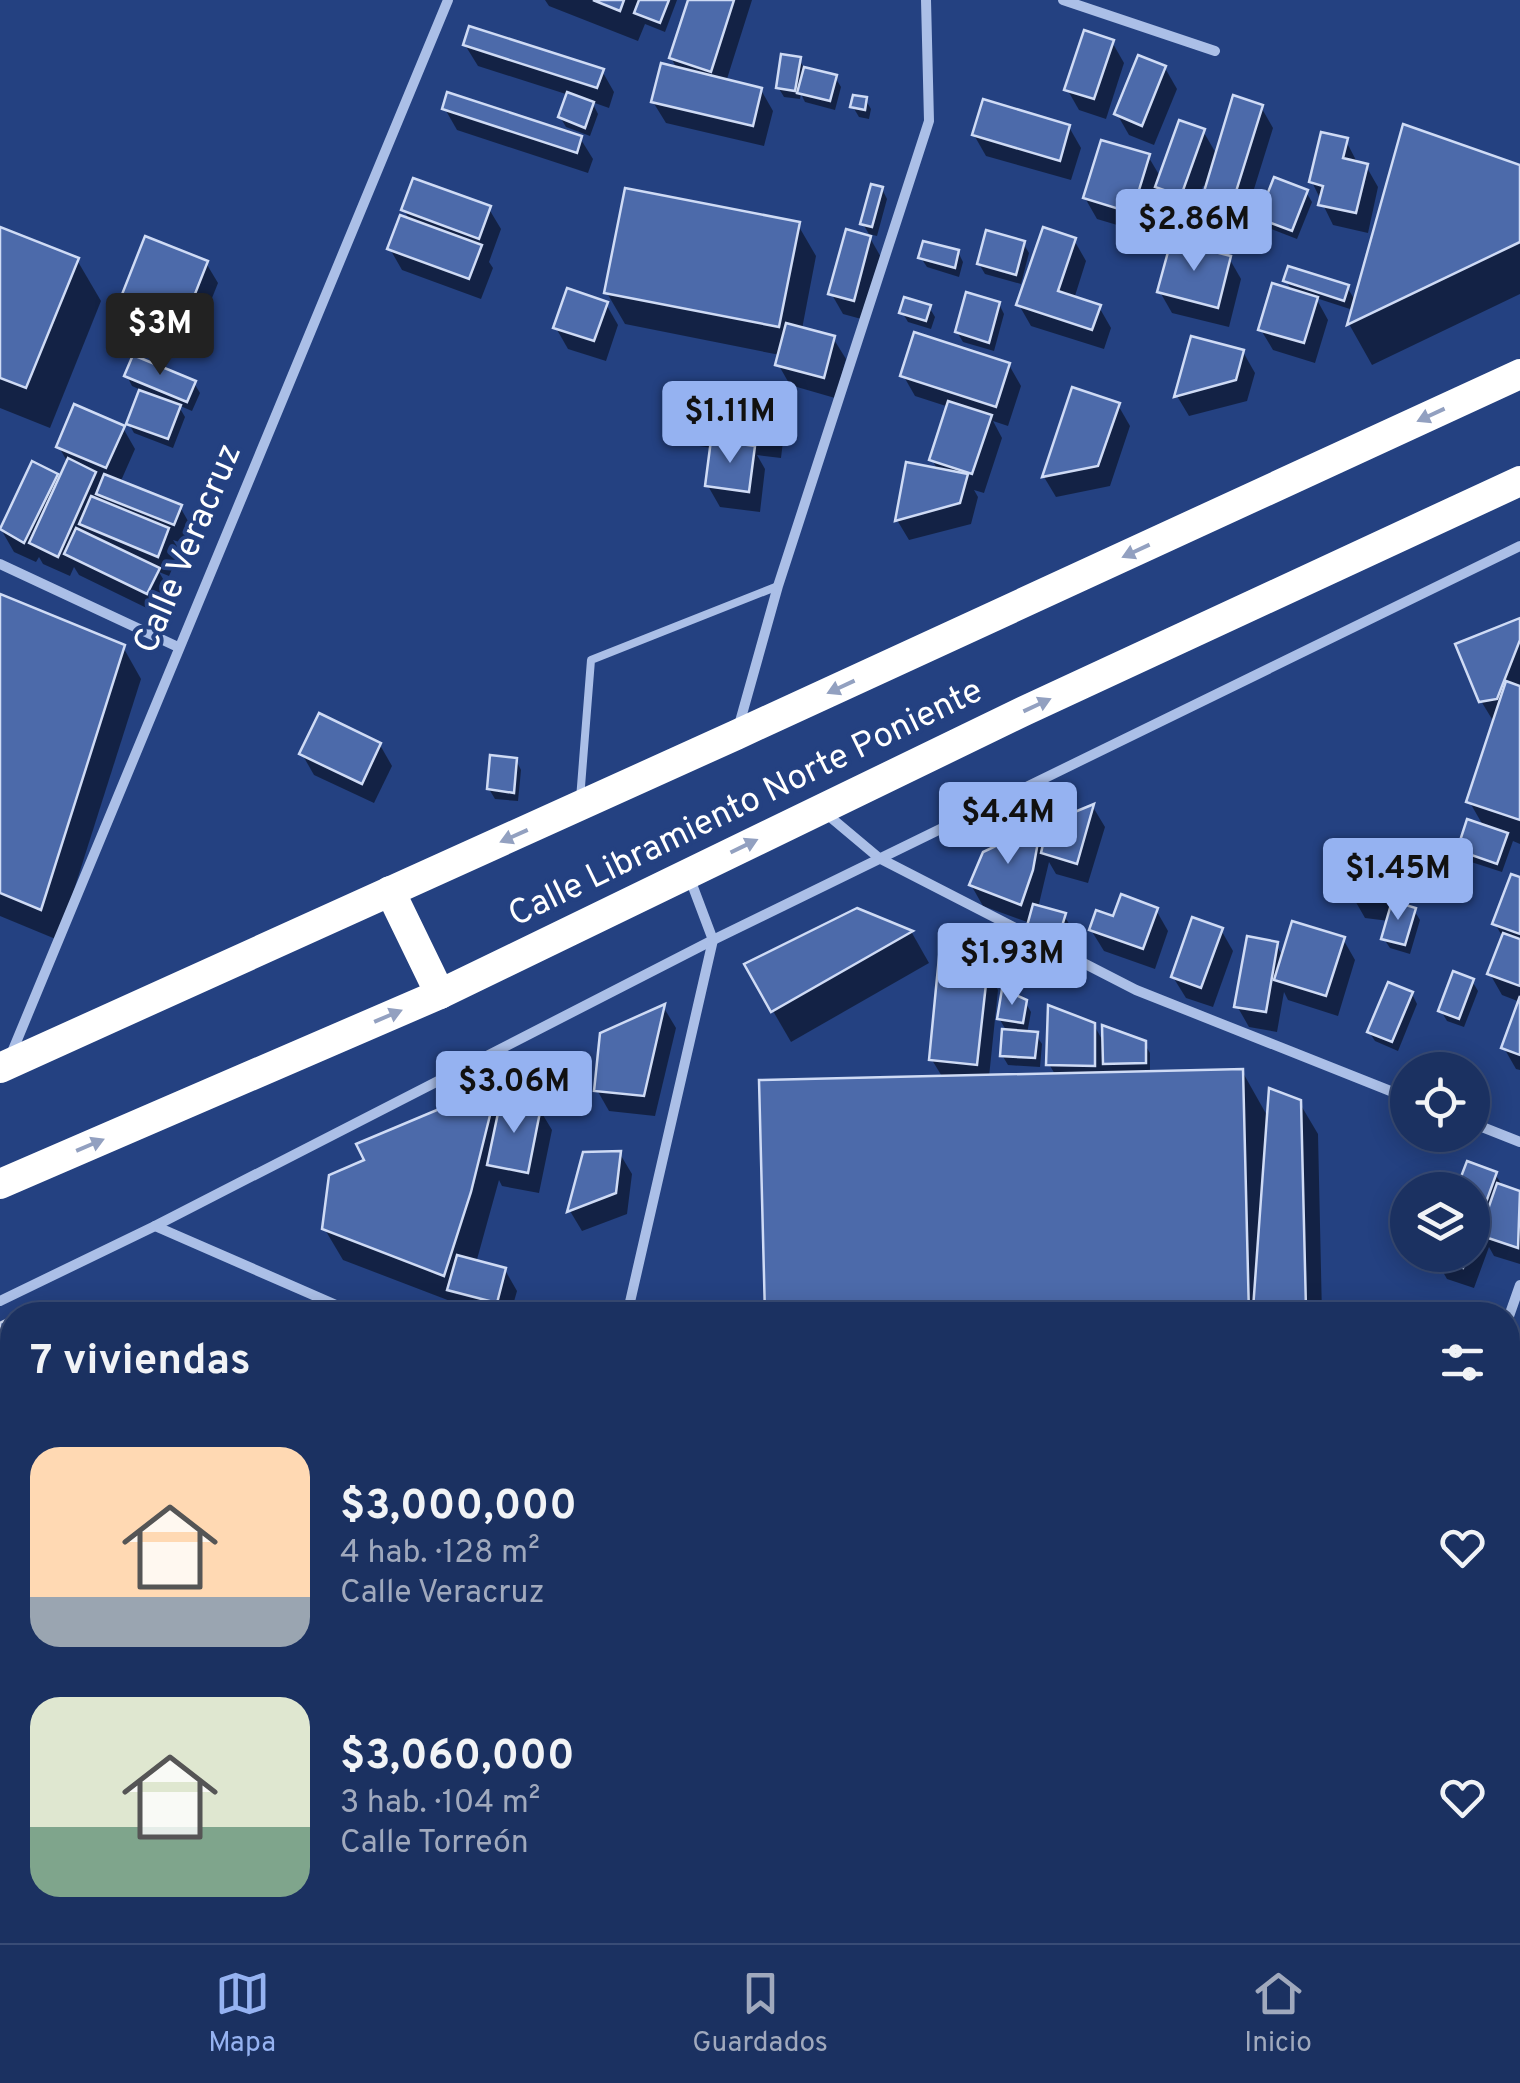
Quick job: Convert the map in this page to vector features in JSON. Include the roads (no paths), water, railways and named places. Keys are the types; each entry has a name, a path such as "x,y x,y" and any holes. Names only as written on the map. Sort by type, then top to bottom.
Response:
{"highway":[{"name":"Calle Libramiento Norte Poniente","path":"3,1066 736,736 1520,374"},
{"name":"Calle Libramiento Norte Poniente","path":"0,1184 440,994 1024,711 1520,481"},
{"path":"390,891 440,994"}],"street":[{"name":"Calle Veracruz","path":"3,1066 448,0"},
{"path":"736,736 778,586 930,121 926,0"},
{"path":"1063,0 1216,51"},
{"path":"0,1301 155,1226 713,940 1520,546"},
{"path":"0,564 178,647"},
{"path":"822,809 879,858 1136,990 1390,1091"},
{"path":"629,1302 713,940 688,874"},
{"path":"1490,1131 1520,1142"},
{"path":"155,1226 330,1302"}],"lane":[{"path":"580,806 591,660 778,586"}]}
